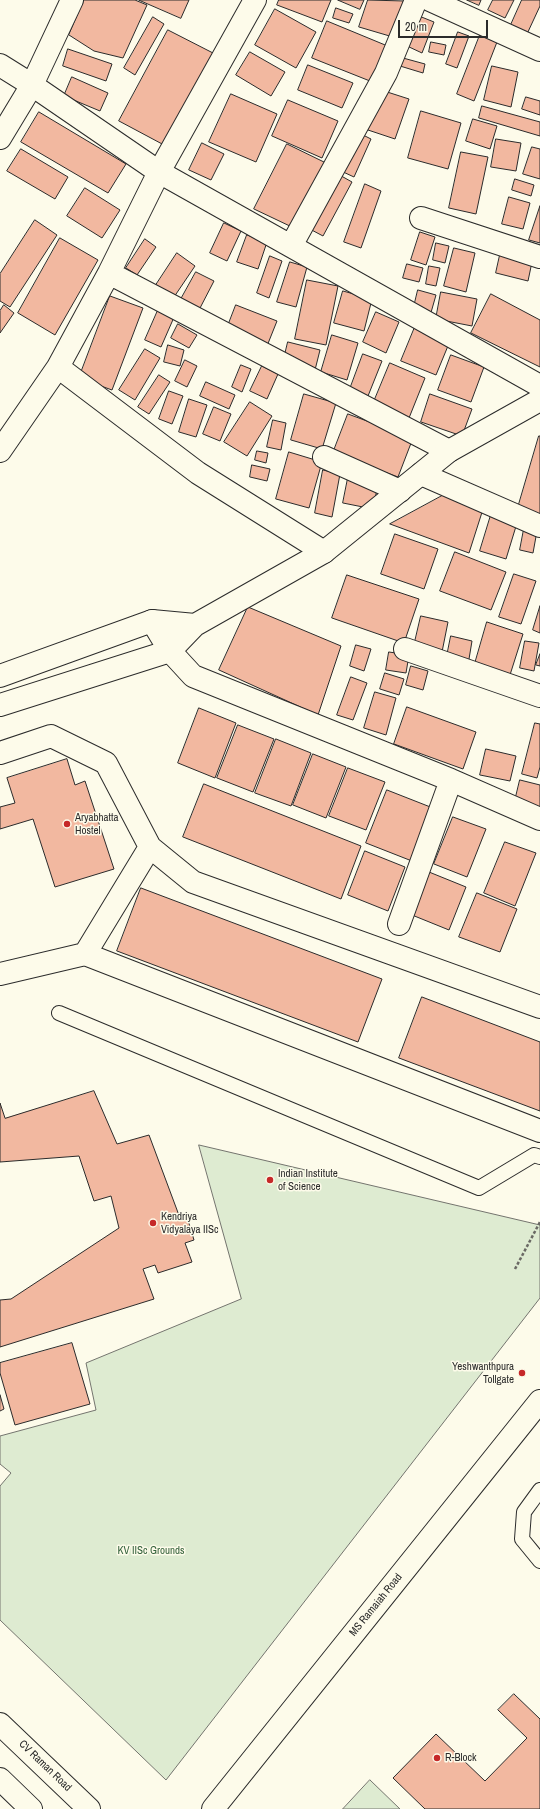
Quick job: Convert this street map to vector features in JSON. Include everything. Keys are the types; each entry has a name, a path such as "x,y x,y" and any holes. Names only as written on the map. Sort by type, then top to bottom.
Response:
{"main road":[{"path":"0,138 32,85 72,0"},
{"path":"0,451 58,367 109,273 159,172 255,0"},
{"path":"291,246 386,73 416,0"},
{"path":"430,0 540,50"},
{"path":"0,65 32,85 159,172 540,386"},
{"path":"421,218 540,257"},
{"path":"109,273 449,451"},
{"path":"58,367 198,473 324,552"},
{"path":"0,705 170,651 195,625 324,552 449,451 540,400"},
{"path":"324,457 400,491"},
{"path":"420,474 540,526"},
{"path":"0,676 152,621 195,625"},
{"path":"152,621 170,651 193,676 451,780 540,819"},
{"path":"405,649 540,696"},
{"path":"0,753 52,736 106,763 150,847 193,882 540,1007"},
{"path":"399,924 451,780"},
{"path":"85,954 150,847"},
{"path":"0,974 85,954 540,1131"},
{"name":"MS Ramaiah Road","path":"213,1809 540,1401"},
{"name":"CV Raman Road","path":"0,1724 89,1809"},
{"path":"0,1779 30,1809"}],"lane":[{"path":"59,1013 479,1188 534,1155 540,1157"},
{"path":"540,1490 524,1512 522,1539 540,1562"}],"path":[{"path":"515,1269 540,1222"}],"green space":[{"name":"KV IISc Grounds","path":"199,1145 540,1225 540,1298 166,1780 0,1620 0,1486 11,1473 0,1464 0,1436 96,1410 86,1363 241,1299"},
{"path":"370,1780 400,1809 343,1809"}],"building":[{"path":"84,0 135,0 147,5 123,58 94,51 69,35"},
{"path":"139,0 189,0 181,18"},
{"path":"279,0 331,0 322,22 277,5"},
{"path":"338,0 364,0 360,9"},
{"path":"368,0 405,1 393,37 359,27"},
{"path":"467,0 481,0 479,5"},
{"path":"493,0 514,0 505,18 488,10"},
{"path":"522,0 540,0 540,6 527,34 510,27"},
{"path":"336,8 353,14 349,23 333,18"},
{"path":"275,9 316,32 296,68 255,45"},
{"path":"419,16 434,22 422,53 407,46"},
{"path":"153,17 164,24 135,75 124,68"},
{"path":"327,21 390,47 375,83 312,58"},
{"path":"168,30 213,53 164,145 119,121"},
{"path":"458,32 469,36 457,68 446,64"},
{"path":"480,35 497,42 474,101 457,94"},
{"path":"431,42 446,45 444,55 429,52"},
{"path":"68,49 112,64 106,81 63,66"},
{"path":"250,52 285,72 271,96 236,75"},
{"path":"403,58 425,64 423,73 400,66"},
{"path":"308,65 353,83 342,108 298,90"},
{"path":"492,66 518,72 511,107 484,100"},
{"path":"72,77 108,93 100,111 64,96"},
{"path":"381,90 409,99 395,139 368,130"},
{"path":"231,94 277,114 256,162 209,142"},
{"path":"526,97 540,101 540,115 522,109"},
{"path":"288,100 338,121 322,158 272,136"},
{"path":"482,106 540,122 540,136 479,118"},
{"path":"421,111 461,123 448,169 408,158"},
{"path":"39,112 126,164 108,193 21,142"},
{"path":"473,119 497,126 490,149 466,141"},
{"path":"359,133 371,139 354,177 341,171"},
{"path":"496,139 521,143 516,171 491,167"},
{"path":"202,143 224,154 211,180 189,170"},
{"path":"287,144 326,163 294,228 254,209"},
{"path":"532,147 540,149 540,179 523,174"},
{"path":"21,149 68,177 55,199 7,171"},
{"path":"461,152 488,157 476,214 449,208"},
{"path":"336,173 352,182 323,236 306,227"},
{"path":"515,179 534,185 531,196 512,190"},
{"path":"365,184 381,191 361,248 344,242"},
{"path":"85,188 120,210 102,238 67,216"},
{"path":"509,197 530,203 523,229 502,224"},
{"path":"540,206 540,243 529,240"},
{"path":"35,220 57,235 10,307 0,301 0,274"},
{"path":"224,223 241,231 227,261 210,253"},
{"path":"420,232 435,237 426,265 411,260"},
{"path":"247,235 267,242 258,269 237,262"},
{"path":"60,238 98,260 55,335 18,313"},
{"path":"145,239 156,247 137,275 126,268"},
{"path":"436,243 449,246 445,263 433,260"},
{"path":"454,248 475,253 466,292 444,286"},
{"path":"177,253 195,266 172,300 154,288"},
{"path":"500,255 532,262 528,281 496,273"},
{"path":"270,256 282,261 269,298 257,293"},
{"path":"290,262 307,267 296,307 277,302"},
{"path":"407,264 423,268 419,282 403,278"},
{"path":"429,266 440,268 436,286 426,284"},
{"path":"196,272 214,281 199,310 180,301"},
{"path":"307,280 338,286 326,345 295,339"},
{"path":"418,290 436,295 430,316 413,311"},
{"path":"343,291 372,299 364,331 334,323"},
{"path":"441,292 477,299 472,326 436,319"},
{"path":"491,294 540,320 540,367 471,333"},
{"path":"110,296 143,308 112,390 79,378"},
{"path":"4,305 14,313 0,333 0,311"},
{"path":"236,305 277,321 267,346 226,331"},
{"path":"159,308 175,315 161,347 145,340"},
{"path":"376,312 399,322 386,353 363,342"},
{"path":"178,324 197,335 189,348 171,338"},
{"path":"415,327 450,341 436,375 401,361"},
{"path":"332,335 358,343 347,380 321,372"},
{"path":"288,342 320,350 315,370 283,363"},
{"path":"168,345 184,350 180,366 164,362"},
{"path":"145,349 160,358 135,400 119,390"},
{"path":"363,354 382,361 368,396 350,389"},
{"path":"451,355 484,367 471,402 438,390"},
{"path":"185,360 197,366 187,387 175,381"},
{"path":"390,363 425,378 409,418 373,404"},
{"path":"241,365 251,369 242,392 232,387"},
{"path":"262,366 278,374 267,399 250,391"},
{"path":"159,375 170,382 149,414 138,407"},
{"path":"206,382 235,395 229,409 200,396"},
{"path":"169,391 183,396 172,424 159,419"},
{"path":"304,394 336,403 322,449 291,440"},
{"path":"430,394 472,409 462,436 421,422"},
{"path":"189,399 207,405 196,437 179,432"},
{"path":"250,402 272,416 247,456 224,442"},
{"path":"214,407 231,414 220,441 203,434"},
{"path":"348,414 413,438 398,477 333,453"},
{"path":"273,420 286,423 281,450 267,447"},
{"path":"540,436 540,517 517,511"},
{"path":"257,451 268,453 266,463 255,460"},
{"path":"289,452 322,462 309,508 276,499"},
{"path":"252,465 270,469 267,481 250,477"},
{"path":"323,470 340,474 332,517 315,513"},
{"path":"348,478 378,484 373,509 343,503"},
{"path":"451,491 484,506 469,553 390,524"},
{"path":"491,515 517,523 506,559 480,551"},
{"path":"524,529 537,531 533,553 520,550"},
{"path":"395,534 438,549 424,589 381,574"},
{"path":"455,552 506,572 491,610 440,591"},
{"path":"514,574 536,581 521,624 499,617"},
{"path":"347,575 419,599 404,643 332,618"},
{"path":"540,606 540,633 533,630"},
{"path":"248,607 341,646 318,715 219,670"},
{"path":"421,616 448,622 442,652 414,646"},
{"path":"487,622 523,634 509,678 474,667"},
{"path":"451,636 472,641 468,665 446,661"},
{"path":"525,641 539,643 534,671 520,668"},
{"path":"356,645 371,649 364,671 350,666"},
{"path":"389,652 409,655 406,673 386,670"},
{"path":"540,654 540,666 536,665"},
{"path":"411,666 428,671 423,690 406,685"},
{"path":"385,673 404,679 399,695 380,689"},
{"path":"351,677 367,683 353,720 337,715"},
{"path":"375,692 396,698 386,735 364,728"},
{"path":"407,707 476,732 463,769 394,744"},
{"path":"199,708 236,723 215,778 178,763"},
{"path":"535,723 540,724 540,767 537,778 522,774"},
{"path":"238,725 274,739 253,792 217,778"},
{"path":"276,739 311,753 291,806 255,793"},
{"path":"486,749 516,756 510,781 480,775"},
{"path":"313,754 346,767 326,818 293,805"},
{"name":"Aryabhatta Hostel","path":"67,759 75,785 85,781 114,869 55,887 33,819 0,829 0,807 15,803 7,778"},
{"path":"348,768 385,782 366,830 329,816"},
{"path":"520,780 540,785 540,811 514,805"},
{"path":"204,784 361,846 341,899 183,837"},
{"path":"387,790 438,810 417,863 366,843"},
{"path":"453,817 486,829 467,877 434,864"},
{"path":"505,842 536,853 515,906 484,893"},
{"path":"365,851 405,867 388,911 348,895"},
{"path":"429,872 466,887 449,930 412,915"},
{"path":"141,888 382,979 358,1042 117,951"},
{"path":"477,893 517,909 500,952 459,937"},
{"path":"422,997 540,1042 540,1111 399,1058"},
{"name":"Kendriya Vidyalaya IISc","path":"94,1091 117,1144 149,1135 180,1218 187,1217 194,1240 185,1243 192,1262 158,1273 155,1265 143,1269 154,1299 0,1347 0,1300 11,1299 119,1228 111,1196 94,1201 79,1156 0,1162 0,1103 5,1118"},
{"path":"72,1343 90,1404 15,1425 0,1373 0,1363"},
{"path":"0,1395 4,1409 0,1411"},
{"name":"R-Block","path":"514,1694 540,1719 540,1809 425,1809 393,1778 436,1734 485,1781 527,1738 498,1710"}],"place":[{"name":"Aryabhatta Hostel","path":"67,824"},
{"name":"Indian Institute of Science","path":"270,1180"},
{"name":"Kendriya Vidyalaya IISc","path":"153,1223"},
{"name":"Yeshwanthpura Tollgate","path":"522,1373"},
{"name":"R-Block","path":"437,1758"}]}
